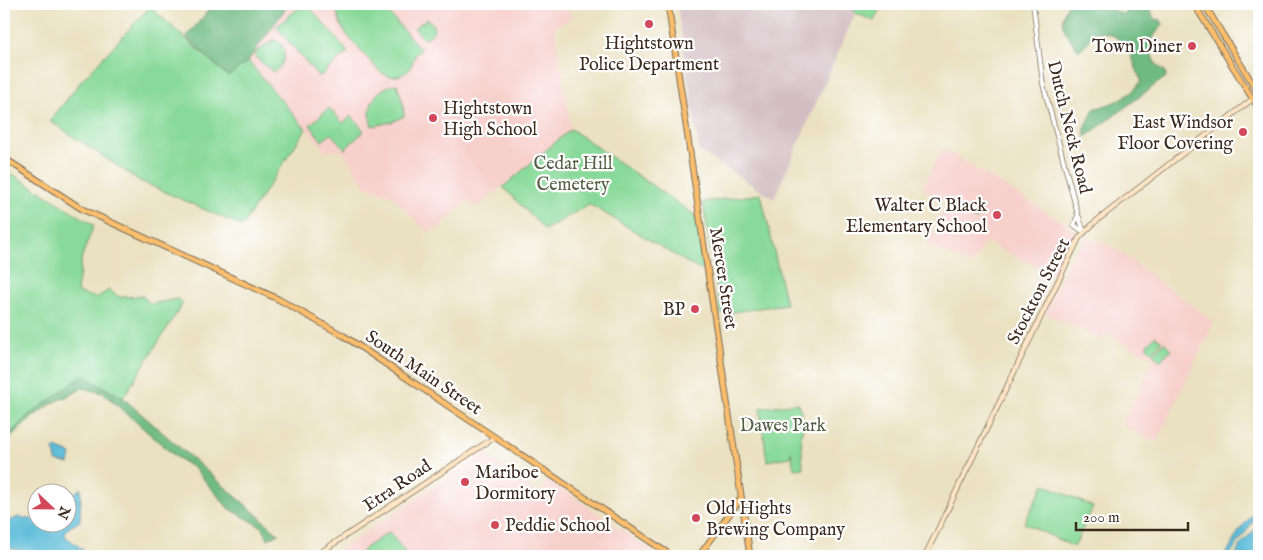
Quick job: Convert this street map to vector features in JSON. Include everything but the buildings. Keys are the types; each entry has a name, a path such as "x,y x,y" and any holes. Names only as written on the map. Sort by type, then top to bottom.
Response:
{"main road":[{"name":"Mercer Street","path":"668,4 750,556"},
{"path":"1194,4 1259,109"},
{"path":"1204,4 1259,94"},
{"name":"Stockton Street","path":"926,556 1065,264 1084,232 1185,150 1259,94"},
{"name":"South Main Street","path":"4,158 68,202 144,240 278,299 322,323 672,556"},
{"name":"Etra Road","path":"315,556 495,437"},
{"path":"699,556 742,497"}],"street":[{"name":"Dutch Neck Road","path":"1033,4 1049,111 1078,215 1074,226 1084,232"},
{"path":"1078,215 1084,232"}],"shaded area":[{"name":"Hightstown High School","path":"289,4 562,4 574,17 555,27 571,129 480,205 473,206 468,200 438,228 427,232 392,196 367,187 343,152 337,150 326,152 248,61"},
{"path":"696,4 852,4 855,14 774,199 699,151 677,6"},
{"name":"Walter C Black Elementary School","path":"942,148 1076,230 1056,276 986,242 972,265 926,245 947,202 922,189"},
{"path":"1086,238 1112,246 1214,322 1156,443 1122,424 1154,359 1104,332 1101,339 1044,313 1072,256"},
{"name":"Peddie School","path":"484,453 538,493 548,479 659,556 330,556"}],"green space":[{"path":"214,4 289,4 248,61 228,76 186,37"},
{"path":"303,4 307,4 348,52 319,77 276,27"},
{"path":"338,4 381,4 421,50 416,53 410,69 399,76 383,74 379,71 344,30 339,21"},
{"path":"852,4 882,4 874,21 855,13"},
{"path":"1068,4 1105,4 1108,8 1122,14 1139,4 1148,4 1154,19 1161,20 1163,25 1154,37 1151,49 1154,61 1165,71 1166,77 1085,137 1085,128 1094,109 1127,96 1141,81 1131,56 1114,36 1097,32 1079,51 1064,29 1063,18"},
{"path":"150,7 228,76 248,61 306,129 242,226 140,181 50,121 82,80"},
{"path":"427,19 432,23 434,30 430,36 424,39 414,28"},
{"path":"274,40 282,46 284,56 281,65 273,72 255,57 256,52"},
{"path":"397,84 403,103 404,116 392,122 372,126 370,111 374,99 383,89"},
{"path":"329,108 343,123 352,116 364,131 345,149 331,134 322,141 310,125"},
{"name":"Cedar Hill Cemetery","path":"571,129 696,216 704,270 698,269 589,204 545,230 503,187"},
{"path":"4,169 94,225 82,256 77,292 96,298 109,290 119,297 143,296 150,304 177,299 183,303 123,398 83,376 11,432 4,441"},
{"path":"761,194 786,304 721,314 703,202"},
{"path":"975,204 983,208 977,220 970,217"},
{"path":"1155,336 1162,341 1152,352 1146,346"},
{"path":"1164,342 1171,349 1160,361 1153,354"},
{"path":"83,376 123,398 279,534 268,539 262,527 228,508 194,468 176,457 103,393 82,388 41,411 4,444 4,441 26,417"},
{"name":"Dawes Park","path":"798,403 805,423 801,434 803,468 794,469 791,452 790,457 767,461 760,408"},
{"path":"1044,484 1093,507 1074,547 1024,523"},
{"path":"389,532 408,556 358,556 366,547"}],"water":[{"path":"56,448 71,454 69,464 56,461 54,449"},
{"path":"81,488 80,521 78,522 78,490"},
{"path":"1259,507 1259,513 1229,556 1225,556 1240,529"},
{"path":"18,517 28,519 28,532 66,532 65,536 91,556 33,556 31,553 4,547 4,520 7,522"},
{"path":"1259,525 1259,556 1235,556 1241,544"}],"place":[{"name":"Hightstown Police Department","path":"649,24"},
{"name":"Town Diner","path":"1192,46"},
{"name":"Hightstown High School","path":"433,118"},
{"name":"East Windsor Floor Covering","path":"1243,132"},
{"name":"Walter C Black Elementary School","path":"997,215"},
{"name":"BP","path":"695,309"},
{"name":"Mariboe Dormitory","path":"465,482"},
{"name":"Old Hights Brewing Company","path":"696,518"},
{"name":"Peddie School","path":"495,525"}]}
